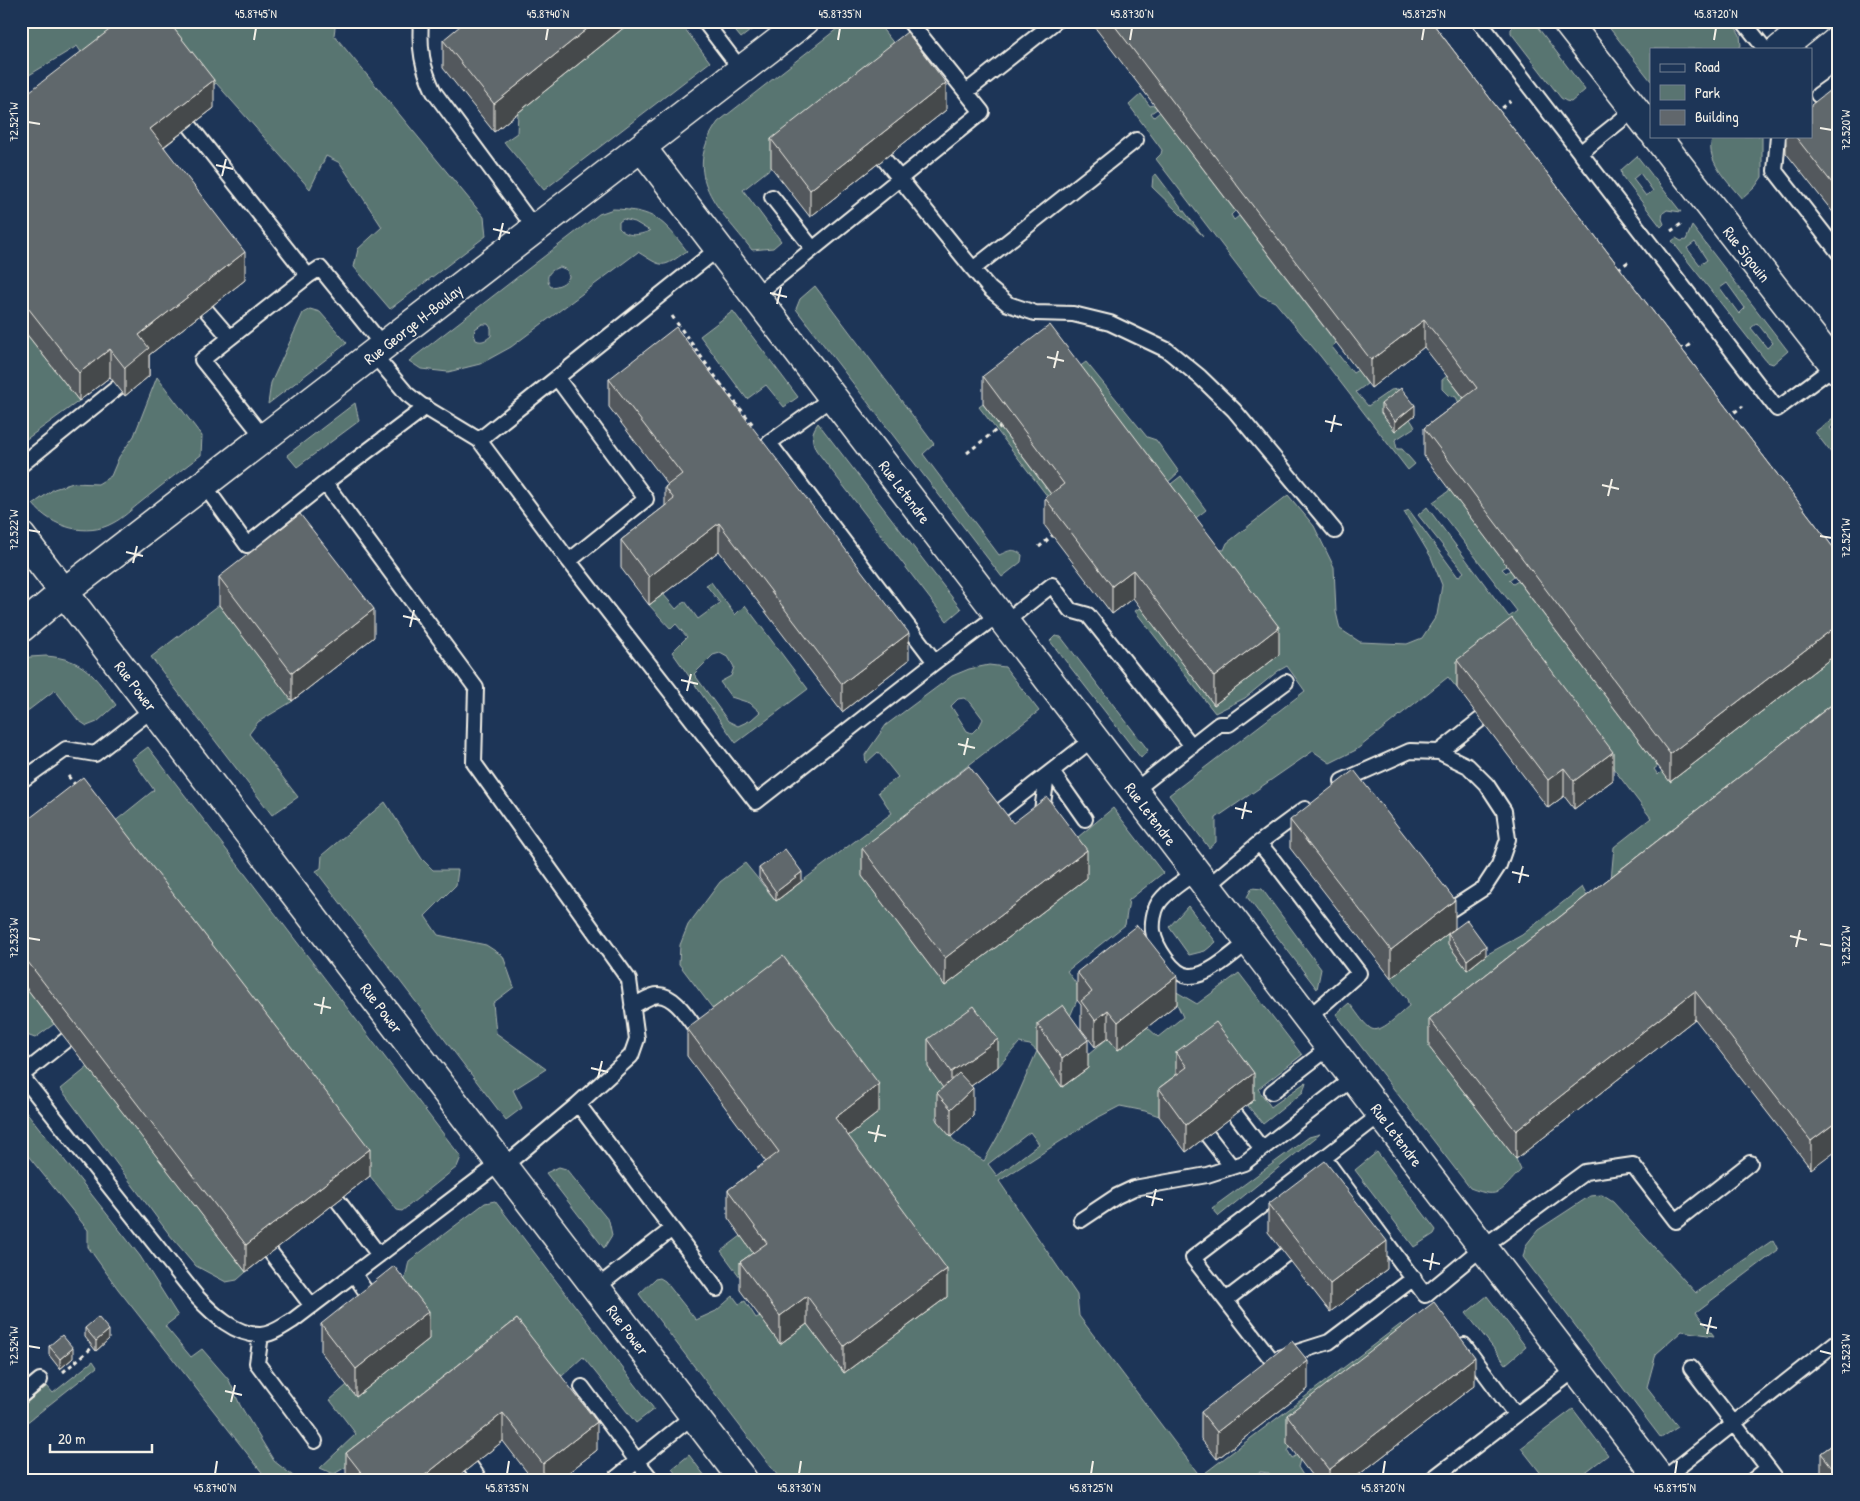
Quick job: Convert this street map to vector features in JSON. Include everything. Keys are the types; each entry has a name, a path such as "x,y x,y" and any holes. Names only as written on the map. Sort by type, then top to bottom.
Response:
{"street":[{"name":"Rue Sigouin","path":"1566,21 1650,127"},
{"name":"Rue George H-Boulay","path":"21,628 64,592 804,22"},
{"path":"1778,48 1813,22"},
{"name":"Rue Sigouin","path":"1660,138 1837,368"},
{"name":"Rue Letendre","path":"642,148 1576,1369 1655,1478"},
{"name":"Rue Power","path":"21,536 743,1480"}],"lane":[{"path":"421,21 421,58 425,74 434,92 536,230"},
{"path":"704,21 742,71"},
{"path":"756,296 982,112 909,21"},
{"path":"966,92 1056,21"},
{"path":"1479,21 1777,409 1837,368"},
{"path":"1743,21 1778,48"},
{"path":"1813,94 1839,80"},
{"path":"1580,153 1635,109"},
{"path":"190,126 308,276"},
{"path":"1778,138 1775,171 1839,253"},
{"path":"973,269 1136,140"},
{"path":"884,159 990,289 1008,304 1035,313 1073,314 1110,323 1167,350 1200,377 1234,410 1335,531"},
{"path":"772,197 813,249"},
{"path":"479,440 719,248"},
{"path":"264,438 202,360 320,268 407,394 479,440 569,561 756,802 934,662 1052,584 1070,610 1088,615 1192,746"},
{"path":"206,310 230,338"},
{"path":"557,378 646,500 569,561"},
{"path":"21,465 118,387"},
{"path":"833,397 769,443 934,662"},
{"path":"247,545 426,407"},
{"path":"66,1040 21,1075 197,1297 210,1311 225,1322 243,1332 260,1335 275,1331 292,1321 502,1164 578,1104 632,1056 637,1039 628,980 474,763 476,688 325,483"},
{"path":"204,485 247,545 253,560"},
{"path":"1134,791 1219,724 1228,724 1286,682"},
{"path":"21,781 66,749 95,754 153,709"},
{"path":"1439,752 1481,720"},
{"path":"998,812 1094,738"},
{"path":"1331,789 1344,779 1410,751 1439,752 1468,766 1487,785 1504,811 1508,839 1499,865 1484,888 1444,914"},
{"path":"1049,774 1085,819"},
{"path":"1027,828 1041,818 1049,774"},
{"path":"1249,941 1203,973 1190,976 1172,975 1153,931 1154,914 1158,904 1259,843 1315,801"},
{"path":"1259,843 1359,973 1308,1018"},
{"path":"1139,931 1154,919"},
{"path":"632,1007 655,995 668,996 679,1006 705,1042"},
{"path":"1272,1092 1330,1047"},
{"path":"1081,1220 1117,1196 1134,1188 1208,1174 1244,1163 1353,1078"},
{"path":"578,1104 717,1289"},
{"path":"1381,1114 1193,1258 1272,1360 1329,1342 1414,1278"},
{"path":"1236,1115 1262,1149"},
{"path":"1208,1136 1232,1167"},
{"path":"1324,1158 1428,1298 1483,1247 1585,1172 1633,1166 1676,1221 1750,1163"},
{"path":"338,1201 379,1255"},
{"path":"596,1288 672,1229"},
{"path":"271,1253 312,1306"},
{"path":"1226,1300 1286,1254"},
{"path":"354,1274 377,1307"},
{"path":"1454,1332 1516,1414"},
{"path":"260,1335 257,1363 315,1441"},
{"path":"1655,1478 1733,1423 1839,1340"},
{"path":"1691,1368 1777,1480"},
{"path":"1431,1480 1576,1369"},
{"path":"21,1396 40,1380"},
{"path":"582,1387 652,1480"},
{"path":"614,1480 693,1416"},
{"path":"470,1467 480,1480"},
{"path":"1753,1480 1768,1468"}],"path":[{"path":"1490,117 1495,114"},
{"path":"1666,234 1687,220"},
{"path":"658,297 737,406"},
{"path":"713,389 720,383"},
{"path":"1723,421 1728,417"},
{"path":"967,453 1000,427"},
{"path":"1039,547 1052,535"},
{"path":"54,757 82,794"},
{"path":"59,1376 92,1347"}],"green space":[{"path":"21,21 336,21 334,35 484,217 486,236 390,309 354,267 358,249 382,227 340,163 326,156 310,189 216,83 203,94 93,70 77,46 21,80"},
{"path":"631,21 679,21 710,62 544,190 504,142 517,133 518,112"},
{"path":"727,21 763,21 741,38"},
{"path":"847,21 876,21 907,60 743,190 781,241 773,248 752,250 727,220 708,190 703,175 703,159 707,141 718,122"},
{"path":"1519,21 1533,21 1585,90 1571,102 1561,98 1511,33 1511,29"},
{"path":"1604,21 1732,21 1740,35 1741,46 1738,48 1650,48 1650,80"},
{"path":"1141,94 1150,106 1154,105 1157,109 1151,113 1154,117 1160,112 1235,211 1231,215 1234,220 1239,216 1336,343 1332,347 1353,373 1358,370 1367,384 1356,392 1368,406 1391,390 1398,389 1400,393 1395,431 1410,419 1415,427 1395,440 1397,449 1402,449 1415,464 1408,470 1321,357 1275,302 1260,295 1156,159 1162,150 1129,105"},
{"path":"1713,138 1762,138 1762,177 1755,187 1742,199 1719,170 1711,153"},
{"path":"1637,156 1681,212 1667,210 1663,213 1662,219 1664,224 1661,227 1622,176 1621,170","holes":["1640,173 1653,191 1646,196 1633,179"]},
{"path":"1156,174 1203,236 1152,187 1153,176"},
{"path":"613,209 649,215 664,224 687,251 672,261 662,264 638,252 511,347 480,364 448,372 421,369 409,361 599,214","holes":["623,219 635,222 650,231 638,234 626,233 619,228 619,222","560,267 567,270 569,277 562,284 551,287 548,277 550,272","482,324 488,324 491,328 491,336 484,341 476,340 475,329"]},
{"path":"1692,226 1788,351 1773,364 1767,362 1672,241 1676,238 1681,241 1686,240","holes":["1695,242 1707,260 1700,265 1687,248","1727,283 1745,308 1739,314 1720,288","1757,323 1773,343 1767,348 1751,328"]},
{"path":"815,286 934,444 923,454 999,555 1013,550 1022,555 1021,562 1002,577 796,309 800,299"},
{"path":"310,309 320,312 347,343 268,404 271,383 303,313"},
{"path":"733,311 798,397 784,407 766,385 747,399 700,336"},
{"path":"25,332 79,401 21,443 21,335"},
{"path":"1086,362 1147,437 1156,440 1179,472 1165,485 1067,376"},
{"path":"1447,376 1477,416 1461,407 1456,397 1448,395 1442,389 1442,380"},
{"path":"157,377 202,436 201,455 113,523 92,530 81,530 70,528 49,519 33,504 54,489 73,483 98,484 111,476 119,457 134,436"},
{"path":"355,403 359,421 297,467 287,455"},
{"path":"983,404 1064,512 1061,514 979,407"},
{"path":"1837,415 1839,430 1834,423 1830,428 1839,439 1839,463 1815,432"},
{"path":"818,423 961,609 947,621 816,450 812,436"},
{"path":"1181,476 1206,510 1183,528 1157,495"},
{"path":"1450,490 1507,566 1502,569 1506,573 1510,570 1514,576 1509,580 1513,584 1518,581 1658,766 1654,769 1658,775 1662,771 1671,781 1839,652 1839,726 1611,880 1614,847 1651,818 1610,764 1512,646 1457,688 1448,677 1356,750 1330,763 1313,751 1216,818 1216,842 1209,848 1169,795 1305,691 1287,666 1245,698 1215,713 1135,611 1141,607 1215,705 1206,548 1224,550 1227,543 1288,495 1314,526 1334,567 1336,612 1340,629 1360,642 1407,644 1422,638 1437,615 1442,585 1431,557 1404,512 1409,510 1458,577 1464,572 1418,515 1427,507 1509,617 1517,611 1433,502"},
{"path":"711,582 735,615 745,605 808,689 736,743 672,652 687,637 676,624 671,629 649,605 663,594 676,609 685,601 698,619 720,603 706,585","holes":["720,653 729,658 734,667 731,676 720,682 731,697 750,703 760,712 751,720 738,726 728,721 694,674 713,655"]},
{"path":"219,605 293,701 258,722 249,734 298,797 272,815 151,657"},
{"path":"1055,636 1061,637 1148,750 1141,758 1050,641"},
{"path":"46,656 79,665 94,678 116,705 97,722 87,726 78,720 55,690 21,716 21,661 30,657"},
{"path":"989,665 1005,667 1039,711 926,798 940,816 862,876 945,986 1074,861 1078,837 1113,808 1163,873 1129,900 1125,925 1067,971 1084,995 1077,1000 1063,1033 1037,1052 1062,1087 1088,1068 1082,1060 1108,1038 1118,1050 1147,1027 1158,1037 1183,1017 1177,1004 1175,991 1197,1004 1239,973 1302,1055 1258,1089 1271,1107 1306,1082 1303,1092 1263,1124 1248,1106 1254,1100 1159,1116 1120,1106 1095,1119 999,1181 1077,1295 1079,1316 1203,1480 781,1480 639,1294 655,1279 660,1278 665,1281 696,1320 716,1311 733,1296 739,1304 745,1301 756,1318 760,1316 780,1344 807,1324 844,1373 726,1026 679,964 680,945 688,925 720,882 745,863 776,901 892,813 878,792 898,777 878,752 866,763 865,755 886,725 952,676 969,669","holes":["964,698 971,703 983,719 972,733 967,731 951,706 958,699","974,1034 998,1067 1019,1043 1030,1045 1037,1051 1007,1120 984,1161 956,1143 935,1118 951,1100","1030,1132 1039,1144 997,1176 988,1164"]},
{"path":"148,747 461,1157 457,1167 402,1211 397,1210 370,1176 103,831 154,790 132,759"},
{"path":"385,802 422,859 433,870 458,870 456,885 425,916 438,935 486,945 503,956 514,987 493,1003 496,1033 546,1069 513,1090 522,1108 506,1120 316,871 321,868 322,855"},
{"path":"1582,887 1597,915 1429,1047 1516,1159 1521,1170 1499,1191 1494,1193 1480,1192 1470,1188 1336,1014 1349,1003 1370,1028 1374,1030 1385,1026 1409,1006 1407,999 1391,978 1455,928 1462,934 1467,970 1486,955 1522,935"},
{"path":"1252,888 1262,889 1321,969 1317,989 1247,897"},
{"path":"1188,906 1216,942 1205,951 1189,955 1169,927"},
{"path":"21,981 54,1024 35,1038 21,1033"},
{"path":"88,1067 246,1272 237,1280 226,1282 196,1266 169,1234 61,1089"},
{"path":"21,1105 140,1256 178,1316 165,1326 191,1357 202,1349 229,1380 240,1405 274,1461 298,1480 268,1480 118,1289 88,1247 88,1230 21,1147"},
{"path":"1320,1134 1219,1216 1212,1208 1309,1137"},
{"path":"1377,1152 1436,1230 1434,1234 1414,1247 1355,1170"},
{"path":"559,1167 566,1169 609,1221 612,1235 604,1248 546,1173"},
{"path":"1602,1195 1613,1202 1696,1293 1773,1240 1778,1250 1696,1312 1714,1336 1682,1331 1656,1354 1647,1387 1678,1427 1661,1438 1523,1257 1526,1245 1538,1230 1590,1196"},
{"path":"495,1201 654,1409 636,1423 583,1357 562,1376 550,1362 334,1474 320,1468 356,1434 330,1400 347,1385 400,1302 409,1261 485,1203"},
{"path":"741,1236 767,1271 743,1281 721,1251"},
{"path":"1487,1296 1526,1347 1506,1364 1466,1313"},
{"path":"1401,1324 1415,1345 1288,1443 1290,1447 1288,1451 1292,1458 1297,1455 1300,1460 1298,1467 1304,1477 1301,1480 1273,1480 1269,1473 1260,1472 1243,1480 1204,1480 1201,1476"},
{"path":"93,1361 97,1367 21,1427 21,1407 47,1386 53,1393"},
{"path":"1573,1409 1608,1455 1575,1480 1546,1480 1521,1448"},
{"path":"689,1455 708,1480 681,1480 672,1469"}],"building":[{"path":"121,21 168,21 214,80 150,129 245,252 139,335 149,348 125,368 110,349 79,373 25,304 21,307 21,98"},
{"path":"466,21 597,21 494,104 443,40"},
{"path":"1111,21 1431,21 1839,555 1839,624 1670,754 1424,428 1477,388 1447,348 1424,320 1371,360"},
{"path":"907,32 946,83 810,190 771,139"},
{"path":"1839,83 1839,192 1797,138 1812,138 1812,104"},
{"path":"1050,325 1279,627 1214,677 1133,570 1112,586 1045,498 1064,484 983,376"},
{"path":"676,327 909,633 842,684 719,523 649,577 621,540 674,499 665,487 682,474 609,379"},
{"path":"1401,388 1415,405 1395,421 1381,404"},
{"path":"300,514 374,609 292,673 219,577"},
{"path":"1512,618 1613,752 1574,781 1564,768 1548,780 1457,660"},
{"path":"1839,699 1839,1120 1811,1141 1695,991 1516,1131 1429,1019"},
{"path":"969,766 1013,823 1047,797 1087,850 945,958 862,848"},
{"path":"1354,770 1455,900 1391,950 1290,820"},
{"path":"83,777 370,1149 246,1245 21,953 21,825"},
{"path":"785,849 802,872 776,892 759,868"},
{"path":"1467,920 1486,946 1467,960 1448,934"},
{"path":"1137,925 1177,976 1118,1022 1108,1010 1095,1020 1081,1001 1092,992 1077,972"},
{"path":"783,956 879,1084 835,1118 947,1269 844,1346 807,1296 780,1316 740,1262 767,1243 728,1190 779,1152 687,1028"},
{"path":"1063,1005 1088,1040 1062,1059 1037,1024"},
{"path":"974,1006 998,1039 951,1072 928,1039"},
{"path":"1216,1022 1254,1073 1186,1125 1159,1088 1187,1067 1176,1052"},
{"path":"959,1073 973,1088 951,1109 937,1093"},
{"path":"1325,1161 1387,1241 1330,1284 1268,1204"},
{"path":"394,1266 429,1311 356,1369 321,1324"},
{"path":"1434,1302 1475,1357 1329,1470 1287,1415"},
{"path":"98,1317 109,1330 96,1341 85,1328"},
{"path":"517,1319 597,1422 543,1464 503,1413 419,1480 367,1480 346,1453"},
{"path":"62,1335 73,1348 60,1359 49,1346"},
{"path":"1292,1341 1308,1361 1217,1432 1201,1412"},
{"path":"1839,1440 1839,1476 1821,1453"}]}
